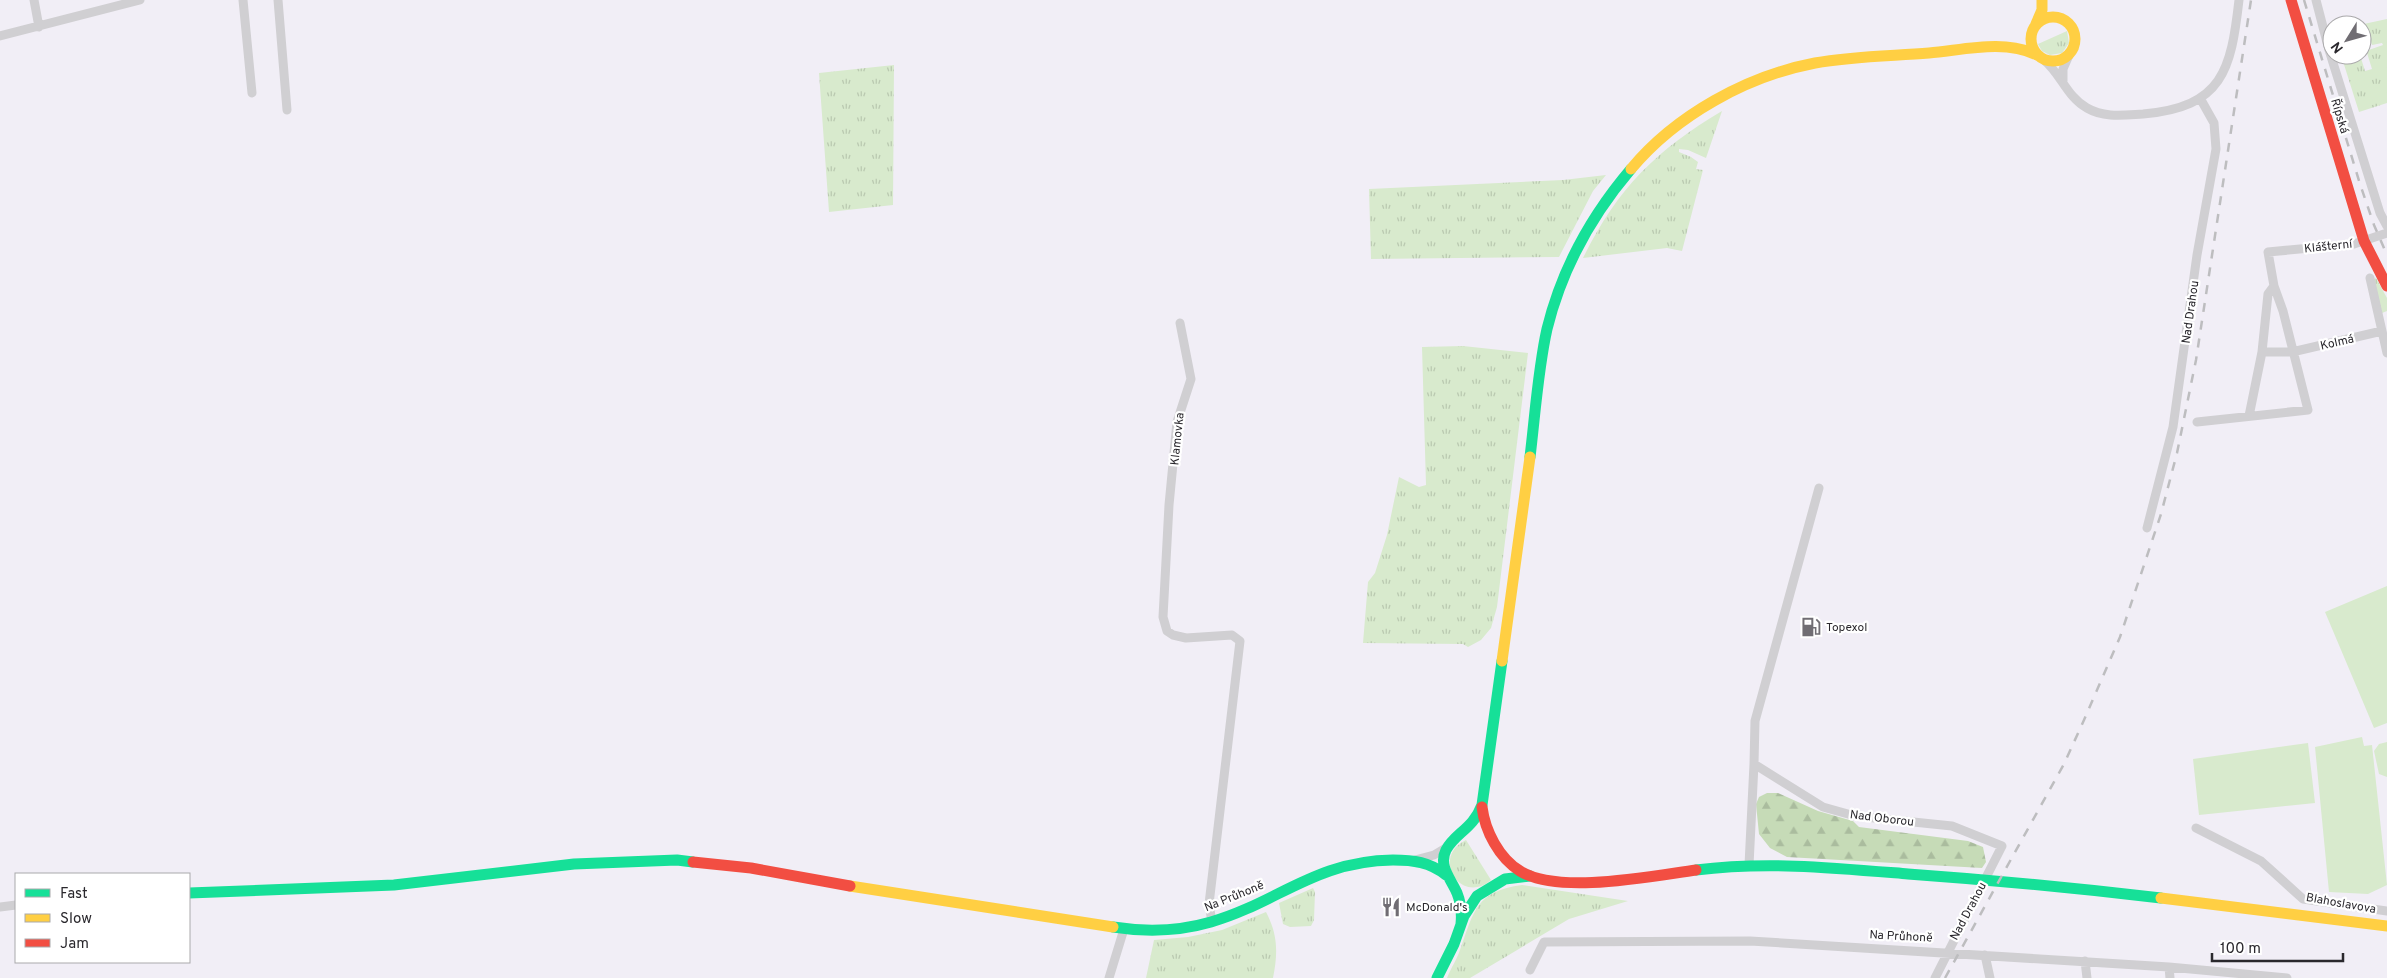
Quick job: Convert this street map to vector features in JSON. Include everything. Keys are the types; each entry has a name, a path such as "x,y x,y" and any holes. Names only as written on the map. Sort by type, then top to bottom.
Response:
{"main road":[{"path":"2040,57 2031,44 2034,27 2042,10 2042,0"},
{"path":"1532,876 1513,866 1502,854 1485,825 1482,805 1547,330 1554,301 1568,262 1598,208 1635,162 1670,130 1711,102 1764,78 1801,66 1842,59 2001,48 2025,49 2055,62 2070,53 2075,44 2074,33 2069,24 2060,18 2047,0"},
{"name":"Řípská","path":"2291,0 2364,241 2387,286"},
{"path":"2001,48 2022,38 2050,16 2060,18"},
{"path":"1461,924 1461,907 1449,879 1444,860 1449,846 1473,824 1482,805"},
{"path":"1462,835 1478,833 1493,840"},
{"path":"1438,978 1473,901 1489,888 1503,871 1502,854"},
{"name":"Na Průhoně","path":"190,893 394,885 574,864 669,860 751,868 910,897 1124,929 1172,930 1212,922 1245,909 1306,879 1342,865 1367,861 1415,860 1436,866 1449,879"},
{"path":"1449,879 1466,892 1489,888 1511,877 1532,876 1601,884 1749,865 1950,877 2031,884 2285,912 2387,926"}],"street":[{"path":"34,0 39,27"},
{"path":"0,36 140,0"},
{"path":"244,0 252,93"},
{"path":"278,0 287,110"},
{"path":"2040,57 2081,104 2092,111 2109,115 2170,111 2200,98 2218,80 2228,64 2234,45 2240,0"},
{"path":"2317,5 2328,50 2380,213 2387,226"},
{"path":"2064,84 2063,70 2070,53"},
{"name":"Nad Drahou","path":"2147,528 2173,426 2197,255 2216,149 2214,123 2200,98"},
{"name":"Klášterní","path":"2274,286 2268,252 2354,244 2387,233"},
{"path":"2370,278 2387,353"},
{"path":"2249,416 2262,352 2268,294 2274,286"},
{"path":"2197,422 2308,410 2283,311 2274,286"},
{"name":"Klamovka","path":"1180,323 1191,379 1178,416 1169,505 1170,526 1163,617 1167,631 1173,635 1186,638 1232,635 1240,641 1209,904 1212,922"},
{"name":"Kolmá","path":"2262,352 2292,352 2382,331"},
{"path":"1749,865 1755,720 1819,488"},
{"name":"Nad Oborou","path":"1754,764 1823,807 1855,816 1952,826 2002,846"},
{"name":"Blahoslavova","path":"2196,828 2261,861 2303,899 2387,911"},
{"name":"Na Průhoně","path":"1415,860 1434,855 1449,846"},
{"name":"Nad Drahou","path":"1935,978 1946,952 2002,846"},
{"path":"0,907 15,905"},
{"path":"1109,978 1124,929"},
{"name":"Na Průhoně","path":"1530,970 1544,942 1750,940 2085,961 2286,978"},
{"path":"1985,955 1990,978"},
{"path":"2085,961 2087,978"},
{"path":"2169,967 2170,978"}],"green space":[{"path":"2387,19 2387,103 2359,112 2344,65 2363,65 2365,71 2372,69 2372,49 2383,45 2382,43 2372,45 2372,22"},
{"path":"2067,31 2069,43 2062,53 2050,55 2042,51 2038,44"},
{"path":"894,65 893,205 829,212 819,73"},
{"path":"1722,111 1706,158 1688,150 1679,149 1679,152 1698,162 1696,169 1703,170 1682,251 1667,248 1583,258 1610,211 1640,173 1677,141"},
{"path":"1606,175 1593,191 1559,257 1371,259 1369,189 1563,180"},
{"path":"2376,278 2387,298 2387,311 2382,313 2373,280"},
{"path":"1463,346 1528,353 1497,607 1491,628 1481,640 1468,647 1463,644 1363,643 1368,582 1375,573 1387,535 1399,477 1419,487 1426,485 1422,347"},
{"path":"2387,586 2387,723 2374,728 2325,612"},
{"path":"2362,737 2364,746 2372,745 2387,885 2368,894 2329,892 2315,747"},
{"path":"2387,742 2387,777 2379,774 2374,751 2379,744"},
{"path":"2308,743 2315,803 2199,815 2193,759"},
{"path":"1767,793 1778,793 1818,811 1853,821 1859,827 1968,841 1983,847 1986,862 1982,868 1787,857 1770,848 1759,834 1756,804 1759,797"},
{"path":"1466,840 1491,880 1480,886 1469,887 1460,883 1450,867 1450,857 1456,848"},
{"path":"1522,885 1628,901 1569,919 1470,978 1447,978 1459,953 1469,924 1479,905 1495,892"},
{"path":"1313,888 1315,892 1314,920 1311,926 1290,927 1283,924 1279,903"},
{"path":"1266,912 1273,928 1276,944 1273,978 1146,978 1154,940 1188,937 1222,930"}],"railway":[{"path":"1945,978 2064,764 2120,637 2161,514 2177,453 2196,360 2251,0"},
{"path":"2304,0 2360,184 2387,255"}],"traffic: fast":[{"path":"1530,457 1539,376 1547,329 1553,307 1570,264 1591,224 1631,169"},
{"path":"1461,924 1459,901 1444,867 1444,856 1454,839 1474,820 1482,805 1502,661"},
{"path":"190,893 394,885 574,864 677,860 693,862"},
{"path":"1113,927 1137,930 1162,930 1211,922 1235,914 1319,875 1341,867 1366,862 1414,861 1434,867 1446,875"},
{"path":"1696,870 1749,866 1828,868 2003,882 2161,898"},
{"path":"1437,978 1454,944 1464,916 1477,896 1505,879 1530,876"}],"traffic: slow":[{"path":"2036,24 2042,10 2042,0"},
{"path":"2057,17 2069,23 2074,30 2075,39 2074,48 2069,55 2062,60 2049,61 2041,58 2034,51 2031,35 2034,27 2041,20 2057,17"},
{"path":"1631,169 1649,149 1691,115 1739,88 1789,69 1844,59 1984,47 2011,48 2037,55"},
{"path":"1502,661 1530,457"},
{"path":"850,886 1113,927"},
{"path":"2161,898 2387,926"}],"traffic: jam":[{"path":"2291,0 2364,241 2387,286"},
{"path":"1482,807 1486,825 1494,843 1506,859 1520,871 1537,878 1557,882 1606,882 1696,870"},
{"path":"693,862 751,868 850,886"}],"place":[{"name":"Topexol","path":"1811,627"},
{"name":"McDonald's","path":"1391,907"}]}
